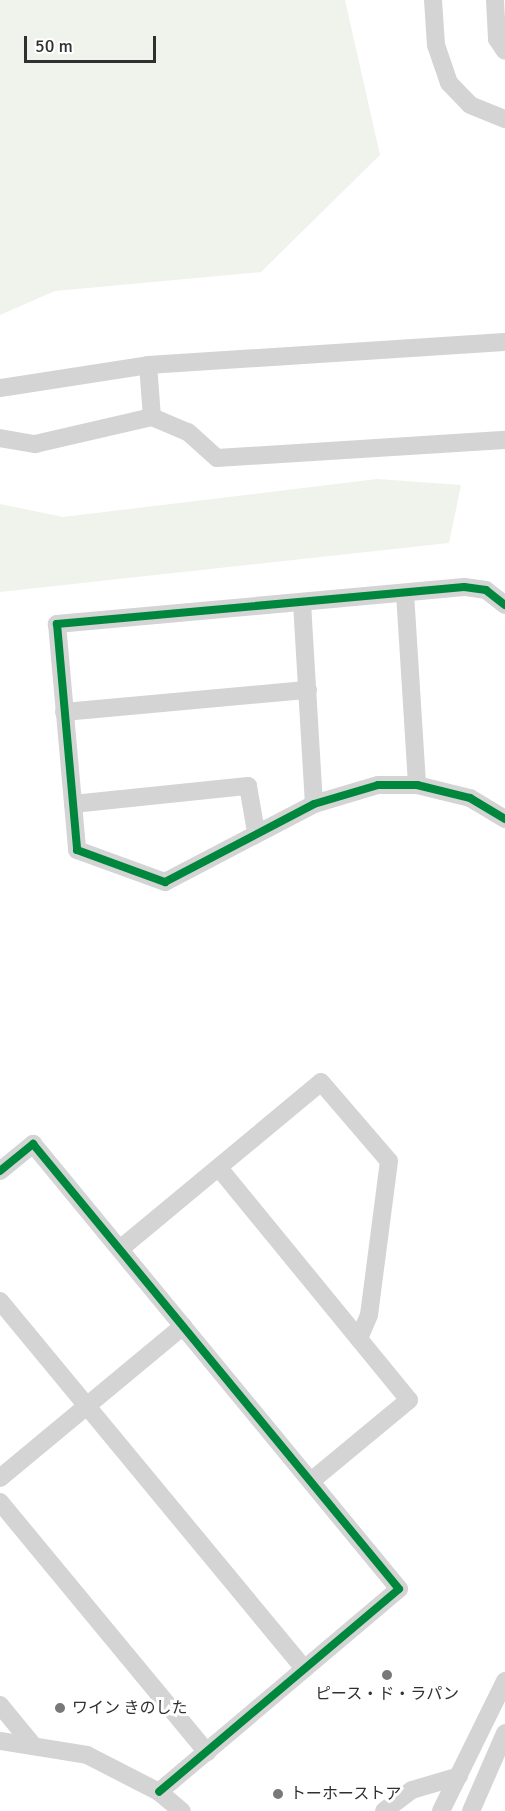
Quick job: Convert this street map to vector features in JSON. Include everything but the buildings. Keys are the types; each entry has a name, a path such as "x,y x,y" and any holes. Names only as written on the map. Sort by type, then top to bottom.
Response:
{"street":[{"path":"433,0 436,45 449,83 470,105 505,119"},
{"path":"495,0 497,39 505,51"},
{"path":"505,331 505,351"},
{"path":"0,388 148,365 504,342"},
{"path":"148,365 153,417"},
{"path":"0,438 35,444 153,417 188,432 217,458 505,440"},
{"path":"505,605 486,590 464,587 57,624 77,850 165,882 256,832 314,804 378,785 417,785 470,798 505,819"},
{"path":"405,593 417,785"},
{"path":"302,603 314,804"},
{"path":"64,712 308,690"},
{"path":"72,804 248,786 256,832"},
{"path":"120,1249 321,1082 389,1161 369,1315 359,1340"},
{"path":"0,1171 33,1144 399,1589 159,1792"},
{"path":"219,1168 409,1400 311,1481"},
{"path":"0,1300 304,1669"},
{"path":"0,1478 183,1326"},
{"path":"0,1502 207,1752"},
{"path":"441,1811 505,1681"},
{"path":"0,1705 32,1744"},
{"path":"471,1811 505,1733"},
{"path":"0,1741 32,1744 87,1755 159,1792 182,1811"},
{"path":"384,1811 412,1790 459,1776"}],"shaded area":[{"path":"0,0 345,0 380,155 261,272 55,291 0,315"},
{"path":"377,479 461,485 449,543 0,592 0,504 63,517"}],"cycle path":[{"path":"505,605 486,590 464,587 57,624 77,850 165,882 314,804 378,785 417,785 470,798 505,819"},
{"path":"0,1171 33,1144 399,1589 159,1792"}],"place":[{"name":"ピース・ド・ラパン","path":"387,1675"},
{"name":"ワイン きのした","path":"60,1708"},
{"name":"トーホーストア","path":"278,1794"}]}
